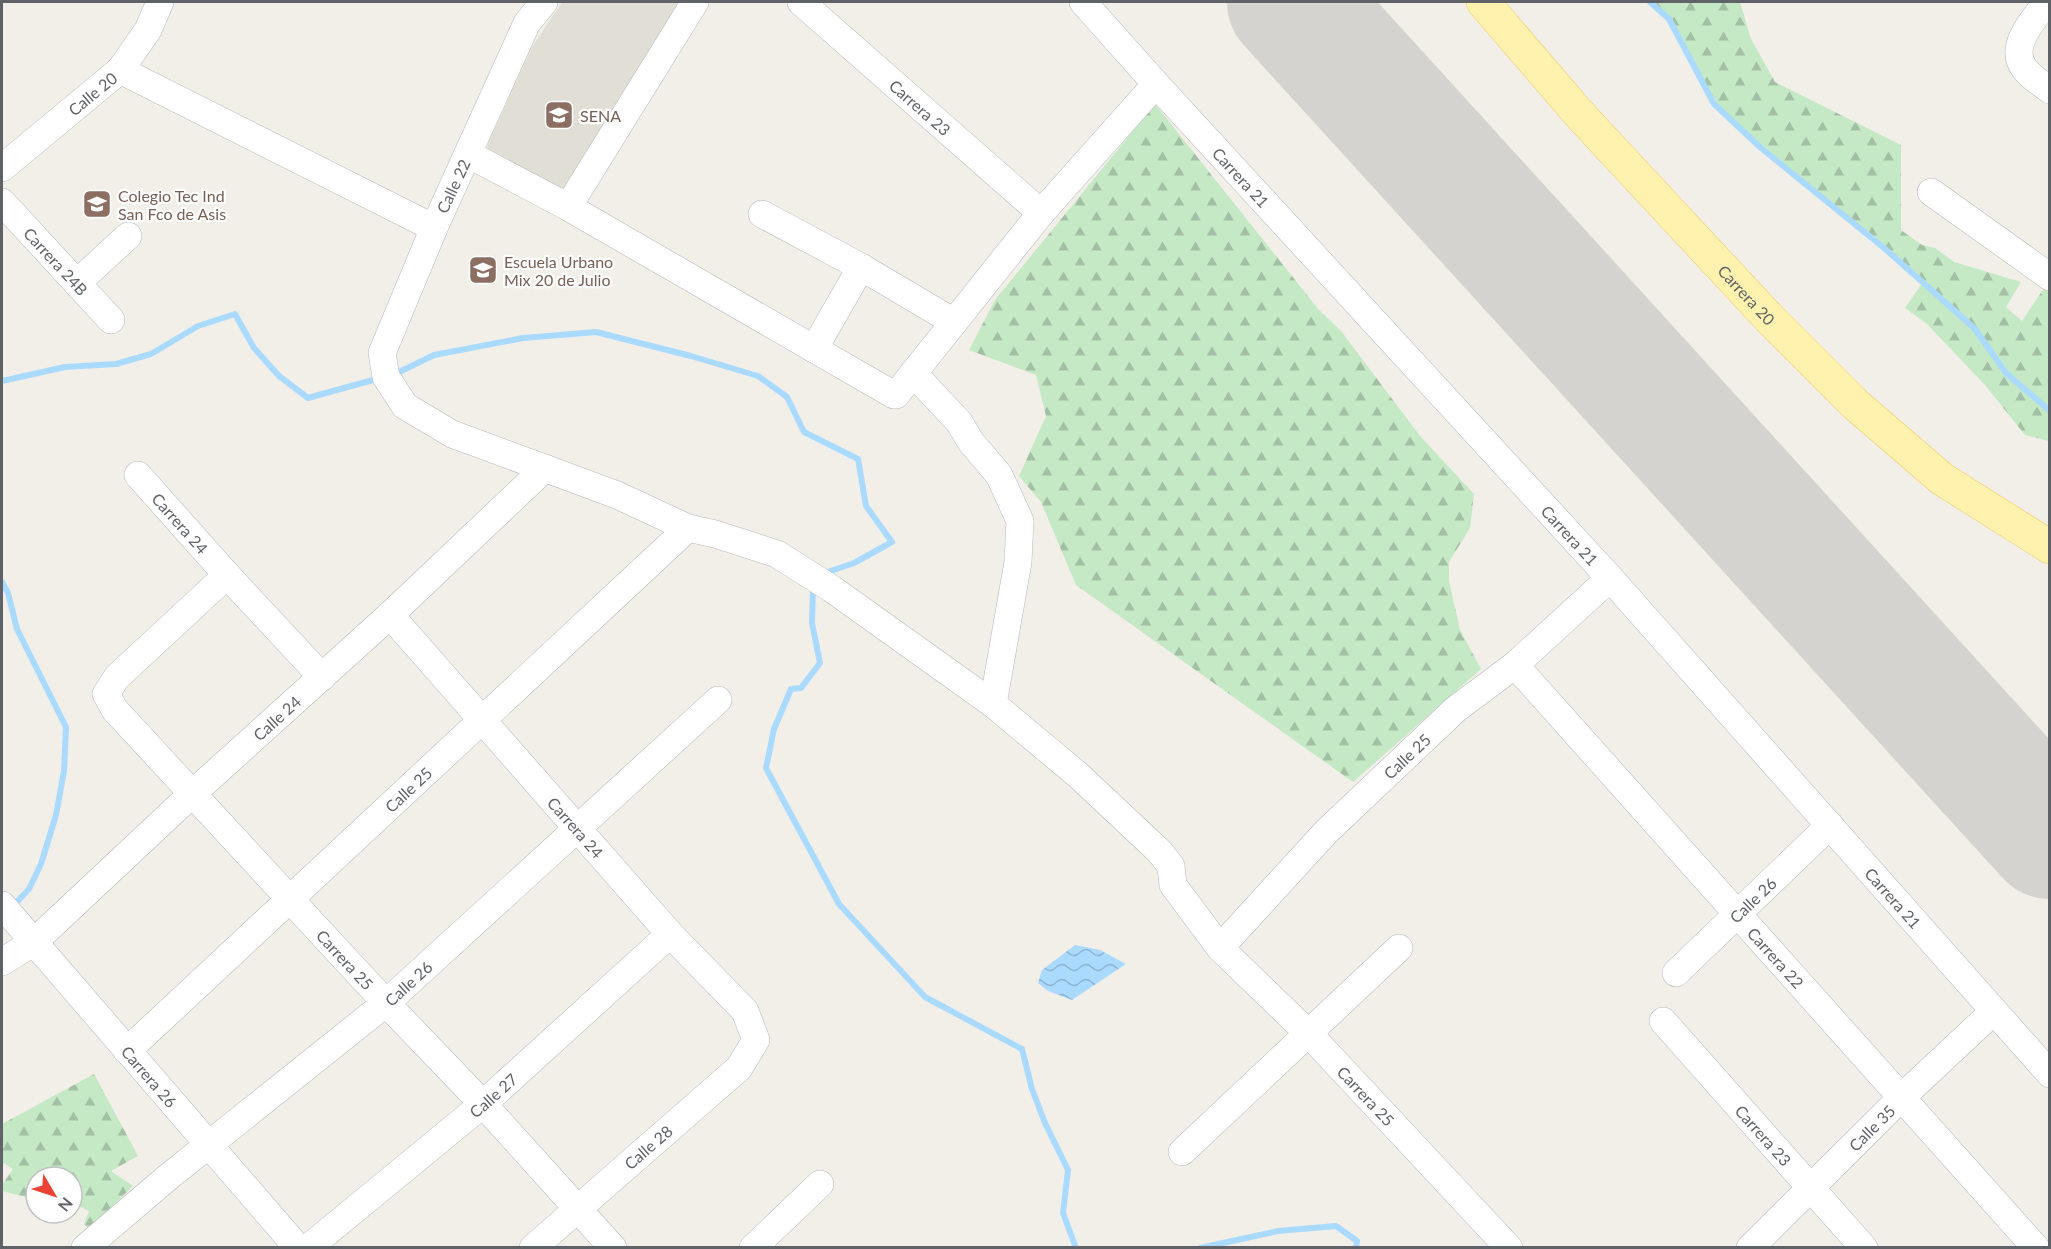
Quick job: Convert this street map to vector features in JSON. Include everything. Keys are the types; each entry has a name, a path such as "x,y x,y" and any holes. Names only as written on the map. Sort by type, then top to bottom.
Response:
{"main road":[{"name":"Carrera 20","path":"1483,2 1581,116 1769,318 1855,404 1942,479 2049,547"}],"street":[{"name":"Calle 20","path":"2,168 120,70 148,30 160,2"},
{"name":"Calle 22","path":"386,377 382,353 434,228 527,23 544,2"},
{"path":"568,207 695,2"},
{"name":"Carrera 23","path":"801,2 1041,213"},
{"name":"Carrera 21","path":"1083,2 1610,578 2049,1074"},
{"path":"2047,2 2021,38 2019,54 2025,70 2049,90"},
{"path":"120,70 434,228"},
{"path":"468,154 568,207 891,395 896,394 1041,213 1156,84"},
{"path":"1931,192 2049,277"},
{"name":"Carrera 24B","path":"2,202 111,320"},
{"path":"762,214 861,267 954,322"},
{"path":"77,284 128,236"},
{"path":"814,349 861,267"},
{"path":"913,373 959,422 971,442 999,475 1020,521 1018,562 993,704"},
{"name":"Carrera 25","path":"386,377 405,406 452,434 617,495 688,528 715,534 777,554 832,589 993,704 1078,775 1159,851 1171,866 1173,885 1220,948 1309,1034 1509,1248"},
{"name":"Calle 24","path":"2,962 34,942 193,793 390,615 545,468"},
{"name":"Carrera 24","path":"138,475 322,677"},
{"name":"Calle 25","path":"127,1051 688,528"},
{"name":"Carrera 25","path":"227,575 117,677 106,694 114,710 483,1104 613,1248"},
{"name":"Calle 25","path":"1220,948 1326,832 1456,709 1515,665 1610,578"},
{"name":"Carrera 24","path":"390,615 670,934 745,1011 756,1040"},
{"name":"Carrera 22","path":"1515,665 2036,1248"},
{"name":"Calle 26","path":"85,1248 386,1003 718,700"},
{"name":"Calle 26","path":"1676,973 1830,825"},
{"name":"Carrera 26","path":"2,904 298,1248"},
{"name":"Calle 27","path":"308,1248 483,1104 670,934"},
{"path":"1182,1152 1399,948"},
{"name":"Calle 35","path":"1750,1248 1901,1098 1994,1011"},
{"name":"Carrera 23","path":"1663,1021 1864,1248"},
{"name":"Calle 28","path":"533,1248 739,1068 756,1040"},
{"path":"753,1248 820,1184"}],"shaded area":[{"name":"SENA","path":"562,2 689,2 567,194 487,152 488,143 532,47"}],"green space":[{"path":"1648,2 1740,2 1751,39 1775,82 1901,145 1901,230 1922,245 1935,248 1954,262 2021,282 2006,307 2022,321 2044,288 2049,293 2049,441 2025,435 1985,385 1927,324 1905,308 1923,282 1714,104 1661,12"},
{"path":"1155,104 1319,310 1341,331 1420,436 1474,494 1470,528 1449,562 1449,581 1460,630 1481,669 1353,782 1076,585 1041,502 1019,476 1046,416 1036,375 969,350 995,300"},
{"path":"94,1074 138,1156 111,1171 133,1186 89,1229 84,1224 89,1211 84,1209 84,1165 24,1165 24,1197 2,1191 2,1185 13,1169 4,1163 2,1166 2,1124"}],"water":[{"path":"1075,945 1100,950 1126,964 1072,1000 1048,991 1038,983 1042,970"}],"waterway":[{"path":"1650,2 1669,19 1714,104 1761,148 1884,248 1975,329 2006,373 2050,411"},
{"path":"2,381 65,367 116,364 151,354 198,326 235,314 254,348 279,376 308,398 380,378"},
{"path":"393,375 434,355 523,338 596,332 758,376 787,397 804,432 858,459 866,506 892,542 854,563 822,574"},
{"path":"2,582 8,593 17,629 66,727 64,771 56,815 41,864 29,889 13,906"},
{"path":"813,587 812,623 820,663 801,688 791,689 774,729 766,768 839,904 925,997 1022,1049 1032,1089 1045,1123 1068,1170 1063,1213 1076,1248"},
{"path":"1200,1248 1278,1231 1336,1226 1357,1241 1356,1248"}],"runway":[{"path":"1291,2 2050,835"}],"place":[{"name":"SENA","path":"559,115"},
{"name":"Colegio Tec Ind San Fco de Asis","path":"97,204"},
{"name":"Escuela Urbano Mix 20 de Julio","path":"483,270"}]}
